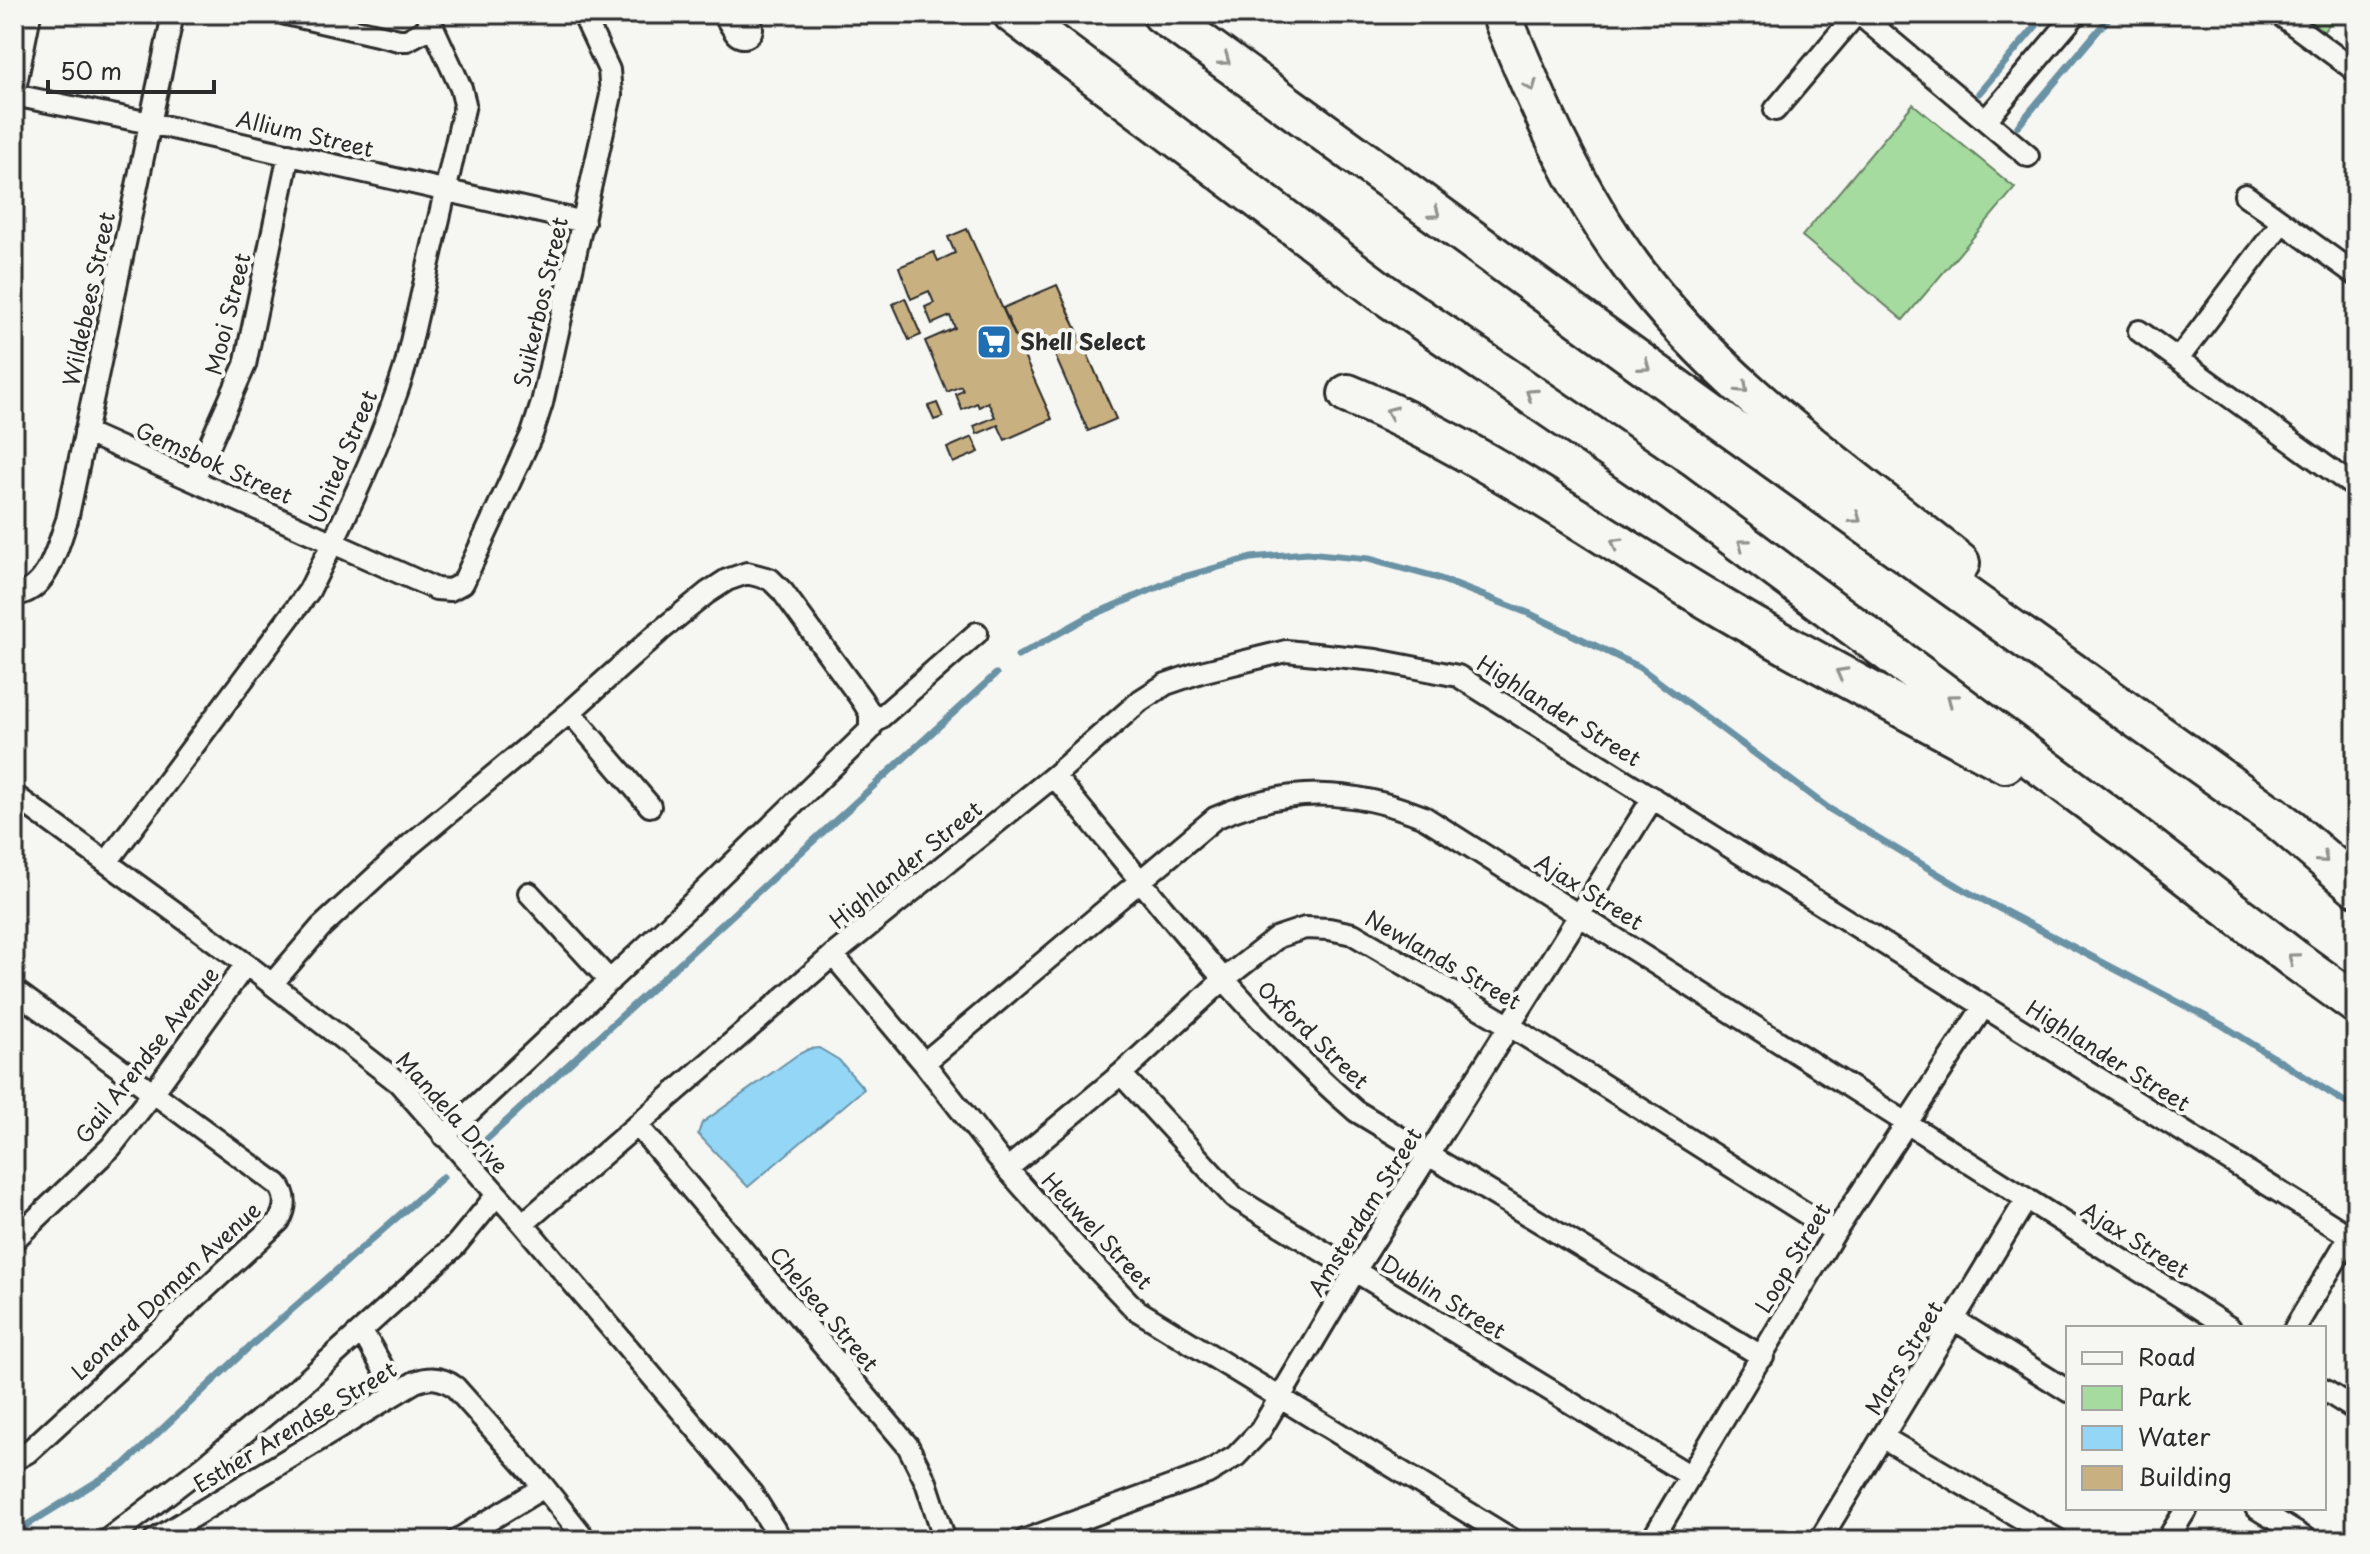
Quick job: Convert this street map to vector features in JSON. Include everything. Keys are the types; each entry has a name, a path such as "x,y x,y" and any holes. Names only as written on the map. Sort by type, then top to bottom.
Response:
{"highway":[{"path":"1013,14 1384,294 1672,491 2356,1004"},
{"path":"1162,14 1728,426 2291,829"},
{"path":"1501,14 1543,117 1579,187 1632,267 1705,352 1751,395 2291,829 2356,886"},
{"path":"1348,394 1403,417 1720,607 2130,832"}],"street":[{"path":"14,95 30,14"},
{"name":"Wildebees Street","path":"14,595 35,587 47,572 67,520 173,14"},
{"path":"286,14 399,40 407,40 430,20"},
{"name":"Suikerbos Street","path":"456,588 468,576 532,434 584,222 612,81 583,14"},
{"path":"1775,110 1858,14 2028,156"},
{"path":"1986,120 2076,14"},
{"path":"2279,14 2356,71"},
{"name":"United Street","path":"107,862 309,591 396,396 465,99 430,20"},
{"name":"Allium Street","path":"14,95 584,222"},
{"name":"Mooi Street","path":"194,480 245,365 289,154"},
{"path":"2245,195 2356,275"},
{"path":"2178,359 2282,222"},
{"path":"2139,331 2356,488"},
{"name":"Gemsbok Street","path":"85,432 436,589 456,588"},
{"path":"272,984 321,927 410,845 570,712 660,631 727,580 747,573 770,579 783,592 862,700 870,713 872,725"},
{"path":"448,1140 524,1058 610,981 864,739 872,725 977,633"},
{"name":"Highlander Street","path":"523,1224 833,955 1054,776 1141,700 1166,684 1201,672 1286,651 1376,660 1458,676 2353,1238"},
{"path":"570,712 650,806"},
{"name":"Oxford Street","path":"1054,776 1223,980 1345,1102 1428,1156 1763,1357"},
{"name":"Mandela Drive","path":"14,795 246,964 398,1082 752,1494 781,1540"},
{"name":"Ajax Street","path":"924,1063 1215,818 1246,804 1283,795 1337,796 1373,801 1424,817 2227,1326"},
{"name":"Amsterdam Street","path":"1025,1540 1208,1473 1236,1456 1260,1431 1355,1271 1653,798"},
{"path":"529,893 610,981"},
{"name":"Newlands Street","path":"1007,1169 1121,1074 1223,980 1278,937 1305,928 1329,929 1353,934 1510,1026 1835,1232"},
{"name":"Heuwel Street","path":"833,955 924,1063 1007,1169 1135,1309 1513,1540"},
{"name":"Gail Arendse Avenue","path":"14,1240 111,1147 246,964"},
{"path":"17,997 153,1093"},
{"name":"Loop Street","path":"1652,1540 1835,1232 1984,1006"},
{"name":"Dublin Street","path":"1121,1074 1234,1197 1689,1475"},
{"name":"Leonard Doman Avenue","path":"14,1460 28,1452 279,1221 283,1212 284,1196 277,1184 153,1093"},
{"name":"Chelsea Street","path":"638,1126 908,1446 926,1482 945,1540"},
{"path":"108,1540 298,1388 455,1246 490,1189"},
{"name":"Mars Street","path":"1820,1540 2026,1200"},
{"path":"2296,1326 2353,1238"},
{"path":"1955,1320 2066,1390"},
{"path":"362,1331 397,1393"},
{"name":"Esther Arendse Street","path":"154,1540 397,1393 422,1379 435,1378 450,1383 544,1487 586,1540"},
{"path":"2326,1391 2356,1410"},
{"path":"1884,1438 2058,1540"},
{"path":"202,1511 204,1466"},
{"path":"457,1540 544,1487"},
{"path":"2167,1540 2186,1510"},
{"path":"2259,1510 2308,1540"}],"green space":[{"path":"2290,14 2337,14 2320,36"},
{"path":"1913,104 2015,188 1903,320 1802,236"}],"water":[{"path":"819,1048 839,1060 864,1089 748,1187 698,1134 702,1123 797,1055"}],"building":[{"path":"967,229 1052,419 1005,440 998,425 977,434 974,426 995,417 988,402 962,410 956,394 963,391 961,386 947,392 925,341 955,328 950,316 932,324 925,307 934,303 929,291 911,299 899,267 934,252 938,261 955,253 948,237"},
{"path":"1057,285 1116,419 1088,431 1050,344 1024,355 1003,308"},
{"path":"905,298 921,335 909,340 893,304"},
{"path":"937,403 943,417 934,420 928,406"},
{"path":"972,437 979,452 953,463 947,448"}],"waterway":[{"path":"1979,93 2046,14"},
{"path":"2018,126 2112,14"},
{"path":"1018,656 1088,617 1176,579 1251,558 1307,553 1369,559 1435,577 1528,613 1639,667 1828,808 1968,892 2222,1025 2356,1109"},
{"path":"487,1139 996,674"},
{"path":"14,1533 124,1465 249,1347 443,1177"}],"place":[{"name":"Shell Select","path":"994,342"}]}
